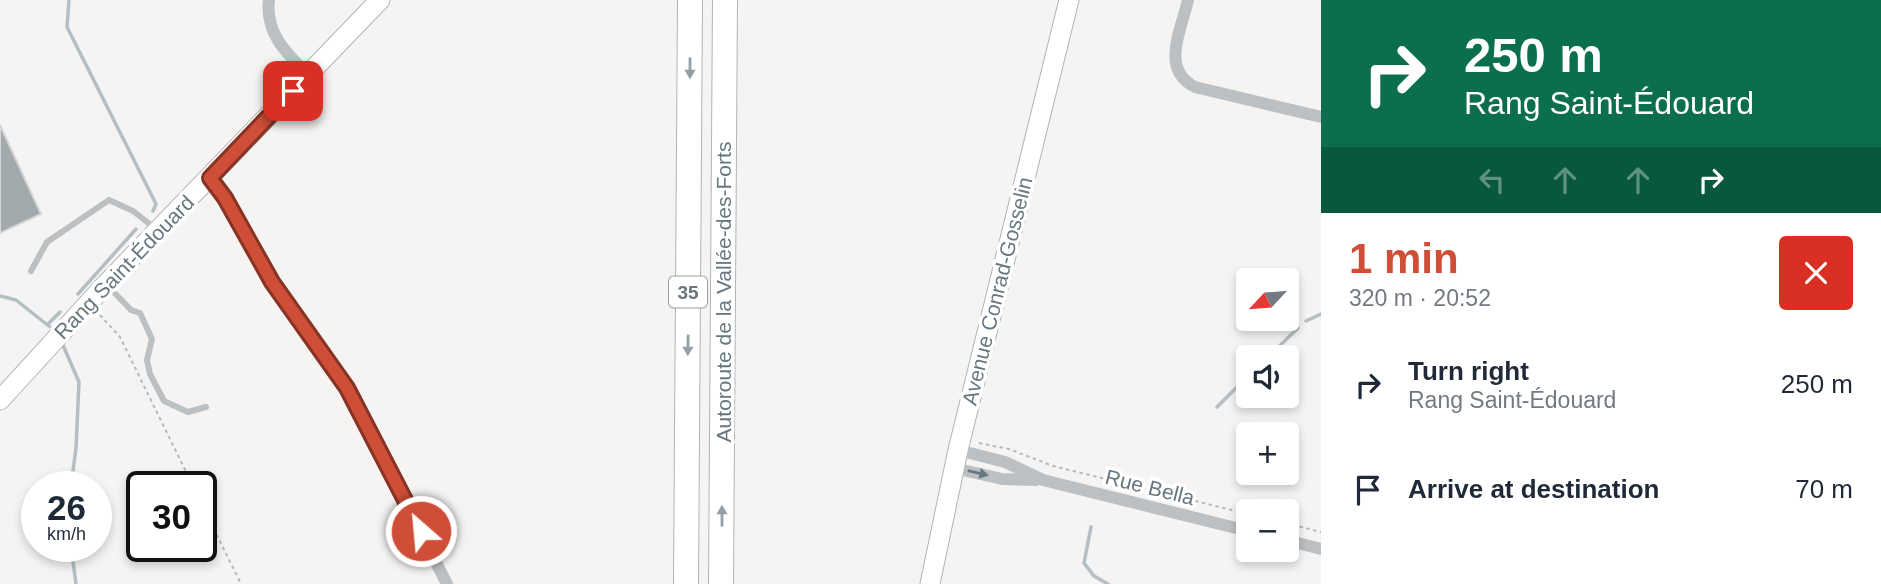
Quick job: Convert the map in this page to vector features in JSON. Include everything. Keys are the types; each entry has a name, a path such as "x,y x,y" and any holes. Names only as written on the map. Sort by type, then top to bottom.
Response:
{"highway":[{"name":"Autoroute de la Vallée-des-Forts","path":"686,584 690,0"},
{"name":"Autoroute de la Vallée-des-Forts","path":"721,584 725,0"}],"street":[{"path":"269,0 268,14 274,34 308,75"},
{"name":"Rang Saint-Édouard","path":"0,400 82,309 380,0"},
{"name":"Avenue Conrad-Gosselin","path":"930,584 956,459 1069,0"},
{"path":"1188,0 1175,59 1175,71 1183,80 1195,87 1321,117"},
{"path":"210,178 225,198 272,282 353,399 447,584"},
{"name":"Rue Bella","path":"956,459 1002,479 1044,480 1236,528"},
{"path":"1299,544 1321,549"}],"lane":[{"path":"31,271 47,242 109,200 133,211 158,231"},
{"path":"106,284 131,310 140,313 152,339 148,366 164,401 188,412 206,407"}],"path":[{"path":"82,309 110,322 120,337 186,471"},
{"name":"Rue Bella","path":"1044,463 1236,511"},
{"path":"1299,526 1321,532"},
{"path":"217,535 241,584"}],"building":[{"path":"0,125 41,214 0,233"}],"waterway":[{"path":"69,0 67,27 156,204 153,211"},
{"path":"78,294 136,229"},
{"path":"0,296 16,300 50,327"},
{"path":"48,324 60,312"},
{"path":"1306,321 1321,314"},
{"path":"1280,345 1295,331"},
{"path":"62,343 79,382 73,471"},
{"path":"1217,407 1236,388"},
{"path":"1091,527 1084,563 1094,576 1108,584"},
{"path":"73,562 76,584"}],"route":[{"path":"293,91 210,178 225,198 272,282 347,388 421,531"}]}
